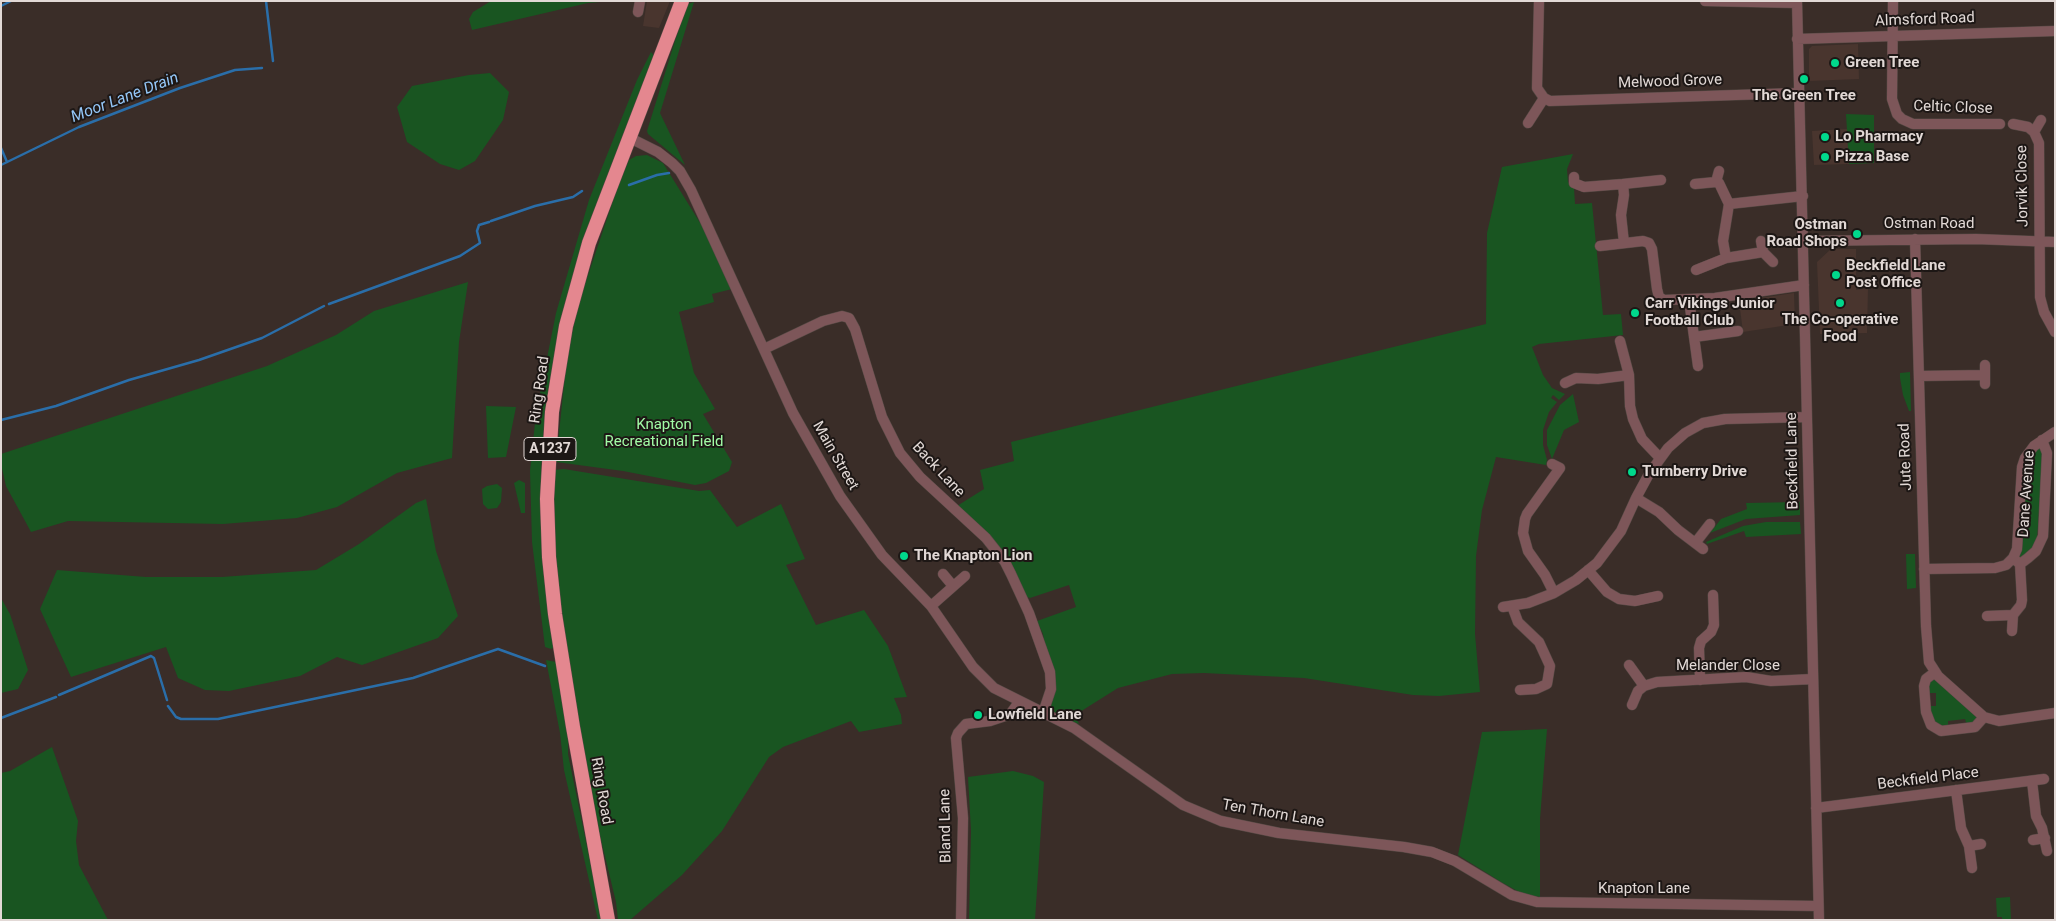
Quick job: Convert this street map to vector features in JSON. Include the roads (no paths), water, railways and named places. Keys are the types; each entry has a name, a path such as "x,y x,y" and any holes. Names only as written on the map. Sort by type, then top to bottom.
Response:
{"highway":[{"name":"Ring Road","path":"608,920 572,727 554,614 547,500 552,412 566,326 589,243 682,1"}],"street":[{"path":"1528,123 1544,98 1537,88 1539,1"},
{"path":"1705,1 1797,2"},
{"name":"Celtic Close","path":"1893,1 1892,99 1897,114 1902,119 1913,124 2000,124"},
{"name":"Beckfield Lane","path":"1797,2 1819,920"},
{"name":"Almsford Road","path":"1797,39 2055,31"},
{"name":"Melwood Grove","path":"1544,98 1558,101 1798,93"},
{"name":"Jorvik Close","path":"2034,132 2041,120"},
{"name":"Jorvik Close","path":"2013,124 2021,124 2034,132 2039,143 2041,306 2055,332"},
{"name":"Main Street","path":"630,138 658,152 680,171 803,432 858,523 882,555 931,606 978,674 994,688 1083,734"},
{"path":"1574,177 1574,183 1584,187 1661,180"},
{"path":"1695,184 1717,177 1729,204 1723,241 1726,258"},
{"path":"1623,184 1624,195 1621,215 1624,243"},
{"path":"1729,204 1802,196"},
{"name":"Ostman Road","path":"1804,241 1914,239 2055,242"},
{"name":"Jute Road","path":"1914,239 1927,652 1934,673"},
{"path":"1600,246 1643,241 1648,243 1652,249 1659,297 1664,300 1715,298 1804,285"},
{"path":"1761,241 1763,252 1773,262"},
{"path":"1696,270 1726,258 1763,252"},
{"path":"1689,300 1698,366"},
{"name":"Back Lane","path":"764,349 823,321 842,316 849,318 882,417 900,453 920,477 986,538 998,552 1011,574 1035,627 1050,672 1050,689 1043,714"},
{"path":"1694,337 1738,331"},
{"path":"1620,341 1628,375 1630,406 1633,419 1642,439 1660,458"},
{"path":"1565,383 1576,378 1598,379 1628,375"},
{"path":"1919,376 1985,375"},
{"path":"1520,690 1549,686 1550,666 1540,642 1518,622 1508,607 1534,601 1554,593 1588,570 1614,542 1636,498 1660,458 1678,438 1703,423 1724,419 1807,417"},
{"name":"Dane Avenue","path":"2016,561 2022,467 2028,452 2055,432"},
{"name":"Dane Avenue","path":"1924,569 1995,568 2016,561 2036,551 2043,536 2047,453 2042,440"},
{"path":"1554,593 1526,545 1523,526 1527,514 1559,468"},
{"path":"1636,498 1659,512 1699,546 1710,524"},
{"path":"2012,630 2012,614 2022,600 2016,561"},
{"path":"1588,570 1607,592 1619,599 1635,601 1645,595 1658,596"},
{"path":"944,574 953,586"},
{"path":"931,606 965,576"},
{"path":"1700,680 1699,648 1701,641 1711,632 1714,624 1713,595"},
{"path":"1987,616 2012,614"},
{"path":"1629,665 1644,686 1638,691 1632,705"},
{"path":"1984,717 1975,727 1941,731 1931,725 1926,712 1924,686 1926,679 1934,673 1984,717 1999,721 2055,714"},
{"name":"Melander Close","path":"1644,686 1657,682 1746,677 1771,681 1813,679"},
{"name":"Bland Lane","path":"960,920 963,818 956,744 958,733 962,727 970,723 990,721 1011,713 1019,702"},
{"name":"Ten Thorn Lane","path":"1083,734 1171,797 1208,816 1279,833 1420,850 1449,859 1477,874"},
{"name":"Beckfield Place","path":"1816,808 2044,779"},
{"path":"2032,780 2036,816 2045,838 2047,851"},
{"path":"1956,790 1961,828 1969,846 1972,868"},
{"path":"2033,840 2045,838"},
{"path":"1969,846 1980,844"},
{"name":"Knapton Lane","path":"1477,874 1512,895 1538,902 1818,906"}],"waterway":[{"path":"1,6 11,1"},
{"path":"266,1 273,61"},
{"name":"Moor Lane Drain","path":"1,165 79,127 180,88 235,70 262,68"},
{"path":"1,148 7,162"},
{"path":"629,185 657,175 669,173"},
{"path":"491,221 535,206 573,197 582,191"},
{"path":"329,304 460,256 480,243 477,231 479,225 489,222"},
{"path":"1,420 56,406 129,380 199,360 262,338 324,306"},
{"path":"168,706 176,717 181,719 218,719 413,678 498,649 545,666"},
{"path":"59,695 151,656 154,658 167,700"},
{"path":"1,718 56,697"}],"place":[{"name":"Green Tree","path":"1835,63"},
{"name":"The Green Tree","path":"1804,79"},
{"name":"Lo Pharmacy","path":"1825,137"},
{"name":"Pizza Base","path":"1825,157"},
{"name":"Ostman Road Shops","path":"1857,234"},
{"name":"Beckfield Lane Post Office","path":"1836,275"},
{"name":"The Co-operative Food","path":"1840,303"},
{"name":"Carr Vikings Junior Football Club","path":"1635,313"},
{"name":"Turnberry Drive","path":"1632,472"},
{"name":"The Knapton Lion","path":"904,556"},
{"name":"Lowfield Lane","path":"978,715"}],"park label":[{"name":"Knapton Recreational Field","path":"664,434"}]}
